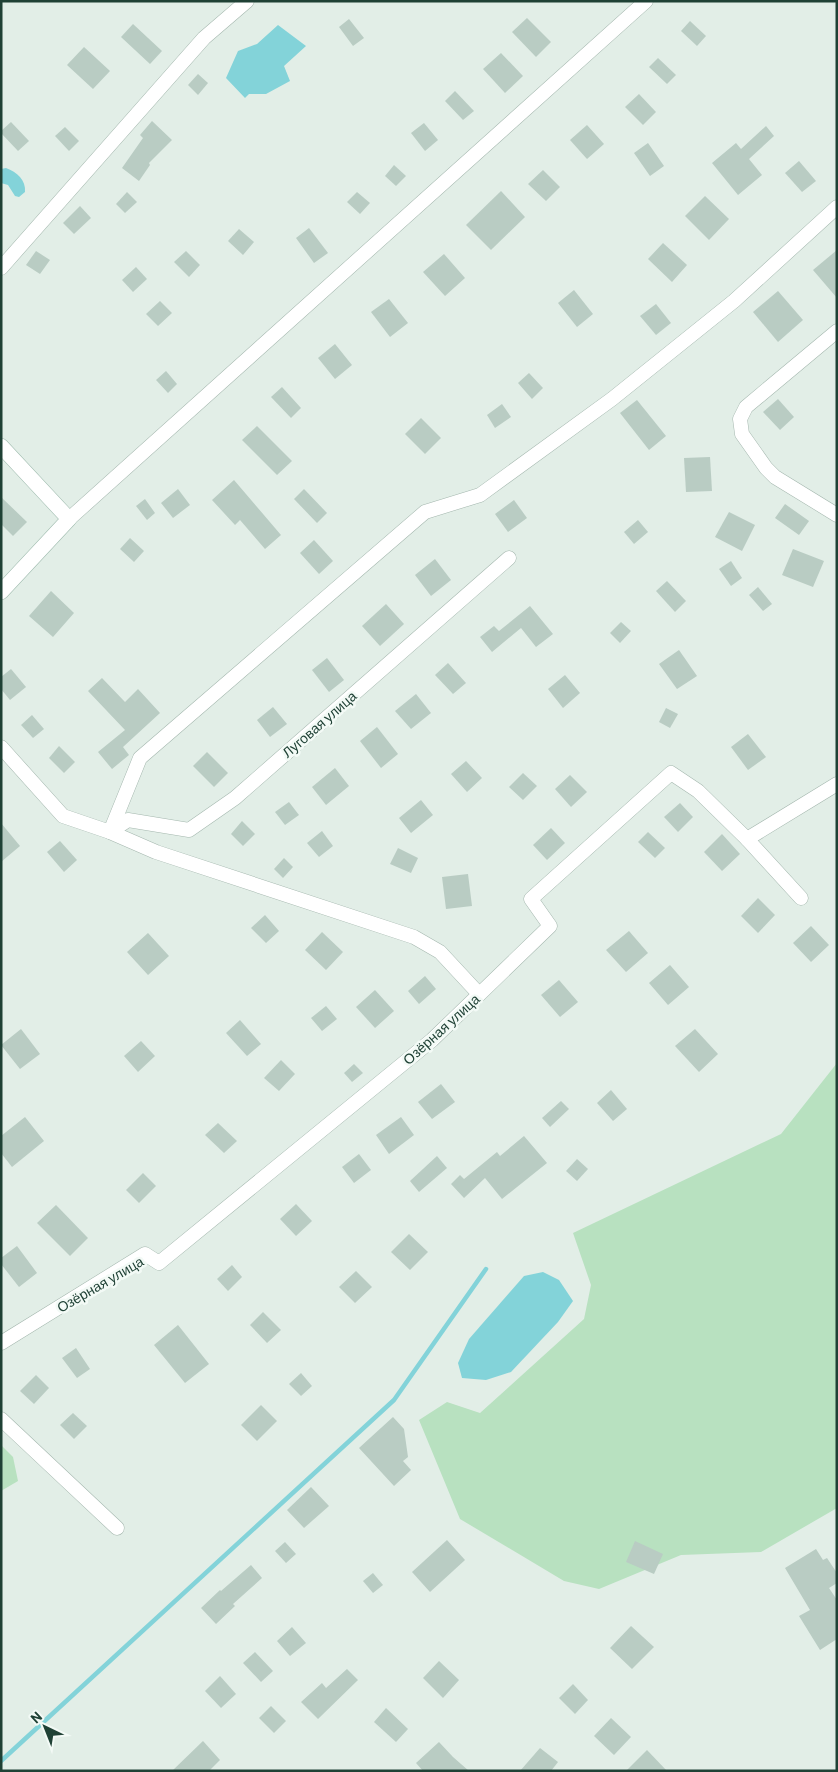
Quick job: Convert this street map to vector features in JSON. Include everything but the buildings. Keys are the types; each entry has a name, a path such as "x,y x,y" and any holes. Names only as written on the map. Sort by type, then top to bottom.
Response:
{"street":[{"path":"1,268 204,38 247,1"},
{"path":"1,592 69,519 646,1"},
{"path":"110,832 140,758 424,512 480,495 612,399 734,301 837,207"},
{"path":"837,331 746,407 740,419 742,434 766,468 776,477 837,515"},
{"path":"1,446 69,519"},
{"name":"Луговая улица","path":"110,832 128,820 189,830 235,798 509,558"},
{"path":"1,747 63,816 110,832 156,852 414,937 440,952 479,994"},
{"name":"Озёрная улица","path":"1,1343 144,1254 159,1263 432,1040 550,926 531,899 671,773 698,791 747,839 801,898"},
{"path":"747,839 837,784"},
{"path":"1,1419 117,1528"}],"green space":[{"path":"837,1063 837,1508 761,1552 681,1555 599,1589 564,1581 460,1519 419,1420 447,1402 480,1413 584,1319 591,1285 573,1233 781,1134"},
{"path":"1,1445 13,1457 18,1481 1,1491"}],"water":[{"path":"278,25 306,46 284,66 290,81 266,94 249,94 245,98 226,78 238,51 257,44"},
{"path":"6,168 17,174 24,184 25,192 19,197 15,196 8,185 1,183 1,169"},
{"path":"543,1272 559,1280 573,1301 558,1322 511,1372 486,1380 462,1378 458,1363 469,1339 524,1276"}],"waterway":[{"path":"1,1761 394,1400 486,1269"}]}
